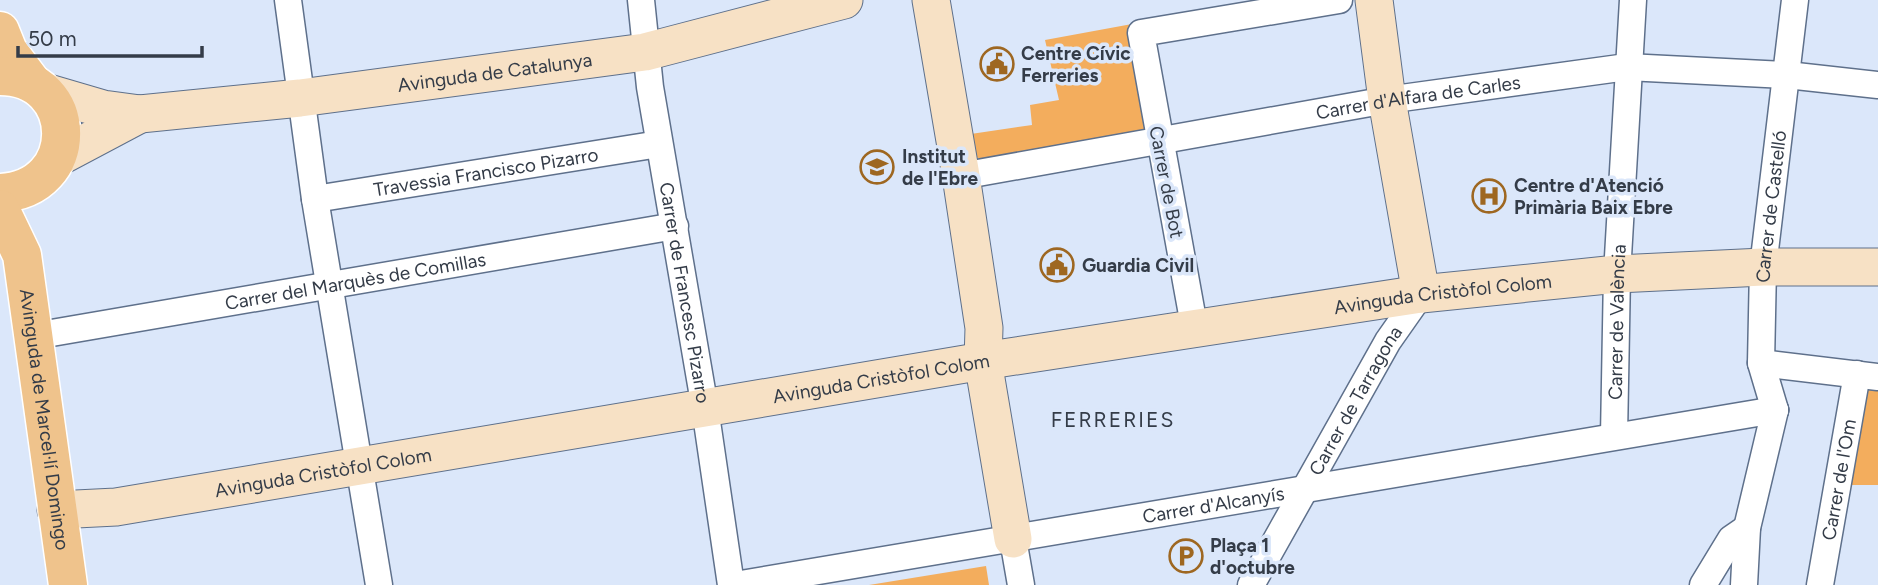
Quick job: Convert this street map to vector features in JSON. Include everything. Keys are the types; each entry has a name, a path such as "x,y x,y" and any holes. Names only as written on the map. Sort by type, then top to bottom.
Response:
{"main road":[{"name":"Avinguda de Marcel·lí Domingo","path":"0,31 26,84 60,119 62,134 22,255"},
{"path":"0,193 19,191 50,168"},
{"name":"Avinguda de Marcel·lí Domingo","path":"0,209 22,255 68,585"}],"street":[{"path":"288,0 315,199 380,585"},
{"name":"Carrer de Francesc Pizarro","path":"641,0 645,52 659,144 675,226 733,585"},
{"name":"Avinguda de Catalunya","path":"140,114 300,97 645,52 844,0"},
{"path":"932,0 984,328 983,361 1021,585"},
{"name":"Carrer de Bot","path":"1195,331 1141,33 1339,0"},
{"path":"1374,0 1387,100 1421,294"},
{"name":"Carrer de València","path":"1614,436 1617,274 1633,0"},
{"name":"Carrer de Castelló","path":"1775,411 1760,363 1763,267 1795,0"},
{"name":"Carrer d'Alfara de Carles","path":"961,176 1387,100 1627,67 1787,75 1878,85"},
{"path":"26,84 103,109 140,114"},
{"path":"50,168 140,114"},
{"name":"Travessia Francisco Pizarro","path":"315,199 659,144"},
{"name":"Carrer del Marquès de Comillas","path":"34,337 330,283 675,226"},
{"name":"Avinguda Cristòfol Colom","path":"57,510 116,507 983,361 1195,331 1421,294 1617,274 1763,267 1878,267"},
{"name":"Carrer de Tarragona","path":"1251,585 1302,489 1388,341 1421,294"},
{"path":"1760,363 1867,375"},
{"name":"Carrer de l'Om","path":"1821,585 1867,375"},
{"path":"1744,585 1747,528 1775,411"},
{"name":"Carrer d'Alcanyís","path":"733,585 1775,411"},
{"path":"1703,585 1731,539 1747,528"}],"shaded area":[{"path":"1132,24 1148,135 985,161 976,157 964,135 1032,125 1030,105 1059,100 1045,40"},
{"path":"1857,374 1878,377 1878,485 1838,485"},
{"path":"986,566 989,585 869,585"}],"place":[{"name":"Centre Cívic Ferreries","path":"997,64"},
{"name":"Institut de l'Ebre","path":"877,167"},
{"name":"Centre d'Atenció Primària Baix Ebre","path":"1489,196"},
{"name":"Guardia Civil","path":"1057,265"},
{"name":"Plaça 1 d'octubre","path":"1186,556"}],"district":[{"name":"FERRERIES","path":"1113,420"}]}
